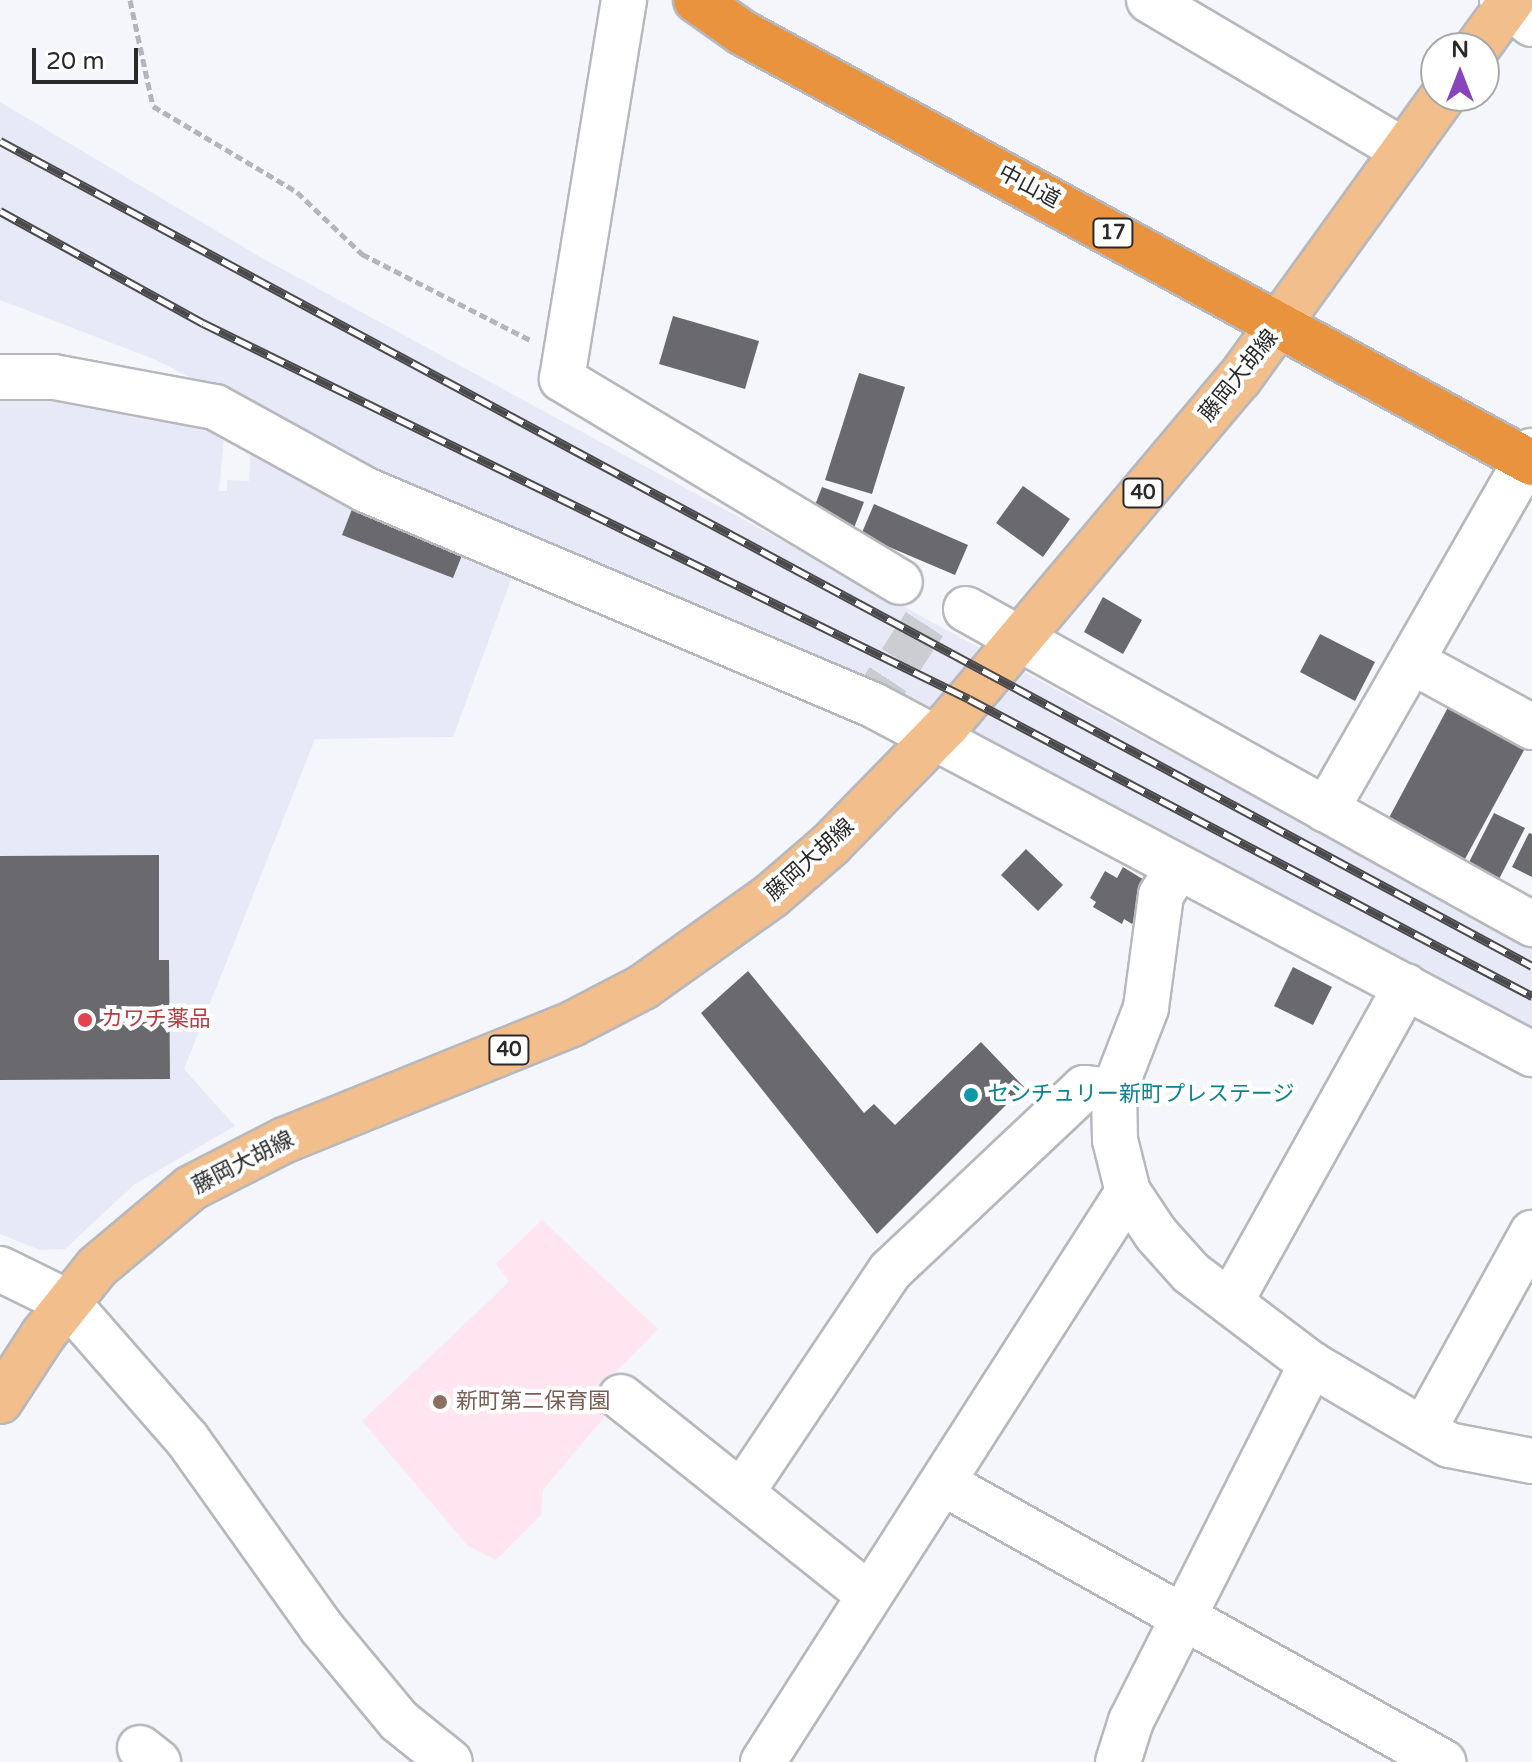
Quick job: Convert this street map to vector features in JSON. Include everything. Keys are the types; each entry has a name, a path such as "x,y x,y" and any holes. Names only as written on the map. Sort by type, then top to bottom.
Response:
{"highway":[{"name":"中山道","path":"696,0 743,33 1530,458"}],"main road":[{"path":"1491,32 1513,7"},
{"name":"藤岡大胡線","path":"0,1401 67,1302 151,1217 236,1162 572,1024 643,987 771,896 935,738 1019,640 1281,324 1432,112"}],"street":[{"path":"624,0 562,379 900,582"},
{"path":"1174,6 1404,151"},
{"path":"0,377 54,377 215,407 366,490 873,705 1532,1054"},
{"path":"1326,810 1530,458"},
{"path":"966,609 1532,924"},
{"path":"1413,662 1532,727"},
{"path":"1178,867 1161,895 1146,1008 1114,1091 1115,1140 1128,1192 1156,1234 1191,1273 1232,1299 1311,1364 1425,1427 1449,1445 1532,1461"},
{"path":"1232,1299 1406,986"},
{"path":"742,1492 890,1271 1084,1088 1114,1091"},
{"path":"763,1762 1128,1192"},
{"path":"1425,1427 1532,1233"},
{"path":"0,1269 67,1302 187,1439 321,1627 399,1721 444,1760"},
{"path":"1118,1762 1131,1721 1311,1364"},
{"path":"621,1397 868,1594"},
{"path":"943,1483 1443,1762"}],"path":[{"path":"130,0 153,106 297,192 362,254 565,358"}],"shaded area":[{"path":"0,102 260,257 1532,948 1532,1036 657,585 463,515 156,360 0,300"},
{"path":"0,388 225,427 219,491 227,491 227,480 249,481 251,440 518,561 453,737 315,739 184,1069 235,1126 135,1184 65,1249 40,1250 0,1234"},
{"path":"542,1220 658,1329 612,1376 627,1390 543,1490 541,1515 496,1560 468,1546 362,1421 509,1282 496,1264"}],"building":[{"path":"673,316 759,341 745,389 659,364"},
{"path":"859,373 905,387 872,494 825,480"},
{"path":"1023,486 1070,519 1043,557 996,523"},
{"path":"822,487 864,502 854,528 812,513"},
{"path":"356,499 467,543 453,578 342,535"},
{"path":"874,504 968,545 955,575 861,535"},
{"path":"1103,597 1142,620 1123,654 1084,632"},
{"path":"1320,634 1375,662 1355,701 1300,672"},
{"path":"1453,698 1530,739 1459,870 1383,829"},
{"path":"1494,813 1525,828 1494,889 1463,874"},
{"path":"1529,833 1532,834 1532,877 1512,867"},
{"path":"1026,849 1063,885 1038,911 1001,875"},
{"name":"カワチ薬品","path":"159,855 159,960 169,960 170,1079 0,1080 0,856"},
{"path":"1123,867 1149,883 1148,896 1132,924 1124,919 1122,924 1093,907 1096,902 1090,898 1105,871 1117,878"},
{"path":"1293,967 1332,987 1313,1025 1274,1006"},
{"name":"センチュリー新町プレステージ","path":"748,971 864,1113 874,1104 895,1125 981,1042 1024,1087 877,1234 701,1013"}],"tunnel":[{"path":"864,716 935,608"}],"railway":[{"path":"0,141 1532,966"},
{"path":"0,211 203,323 969,699 1532,996"}],"place":[{"name":"カワチ薬品","path":"85,1020"},
{"name":"センチュリー新町プレステージ","path":"971,1095"},
{"name":"新町第二保育園","path":"440,1402"}]}
